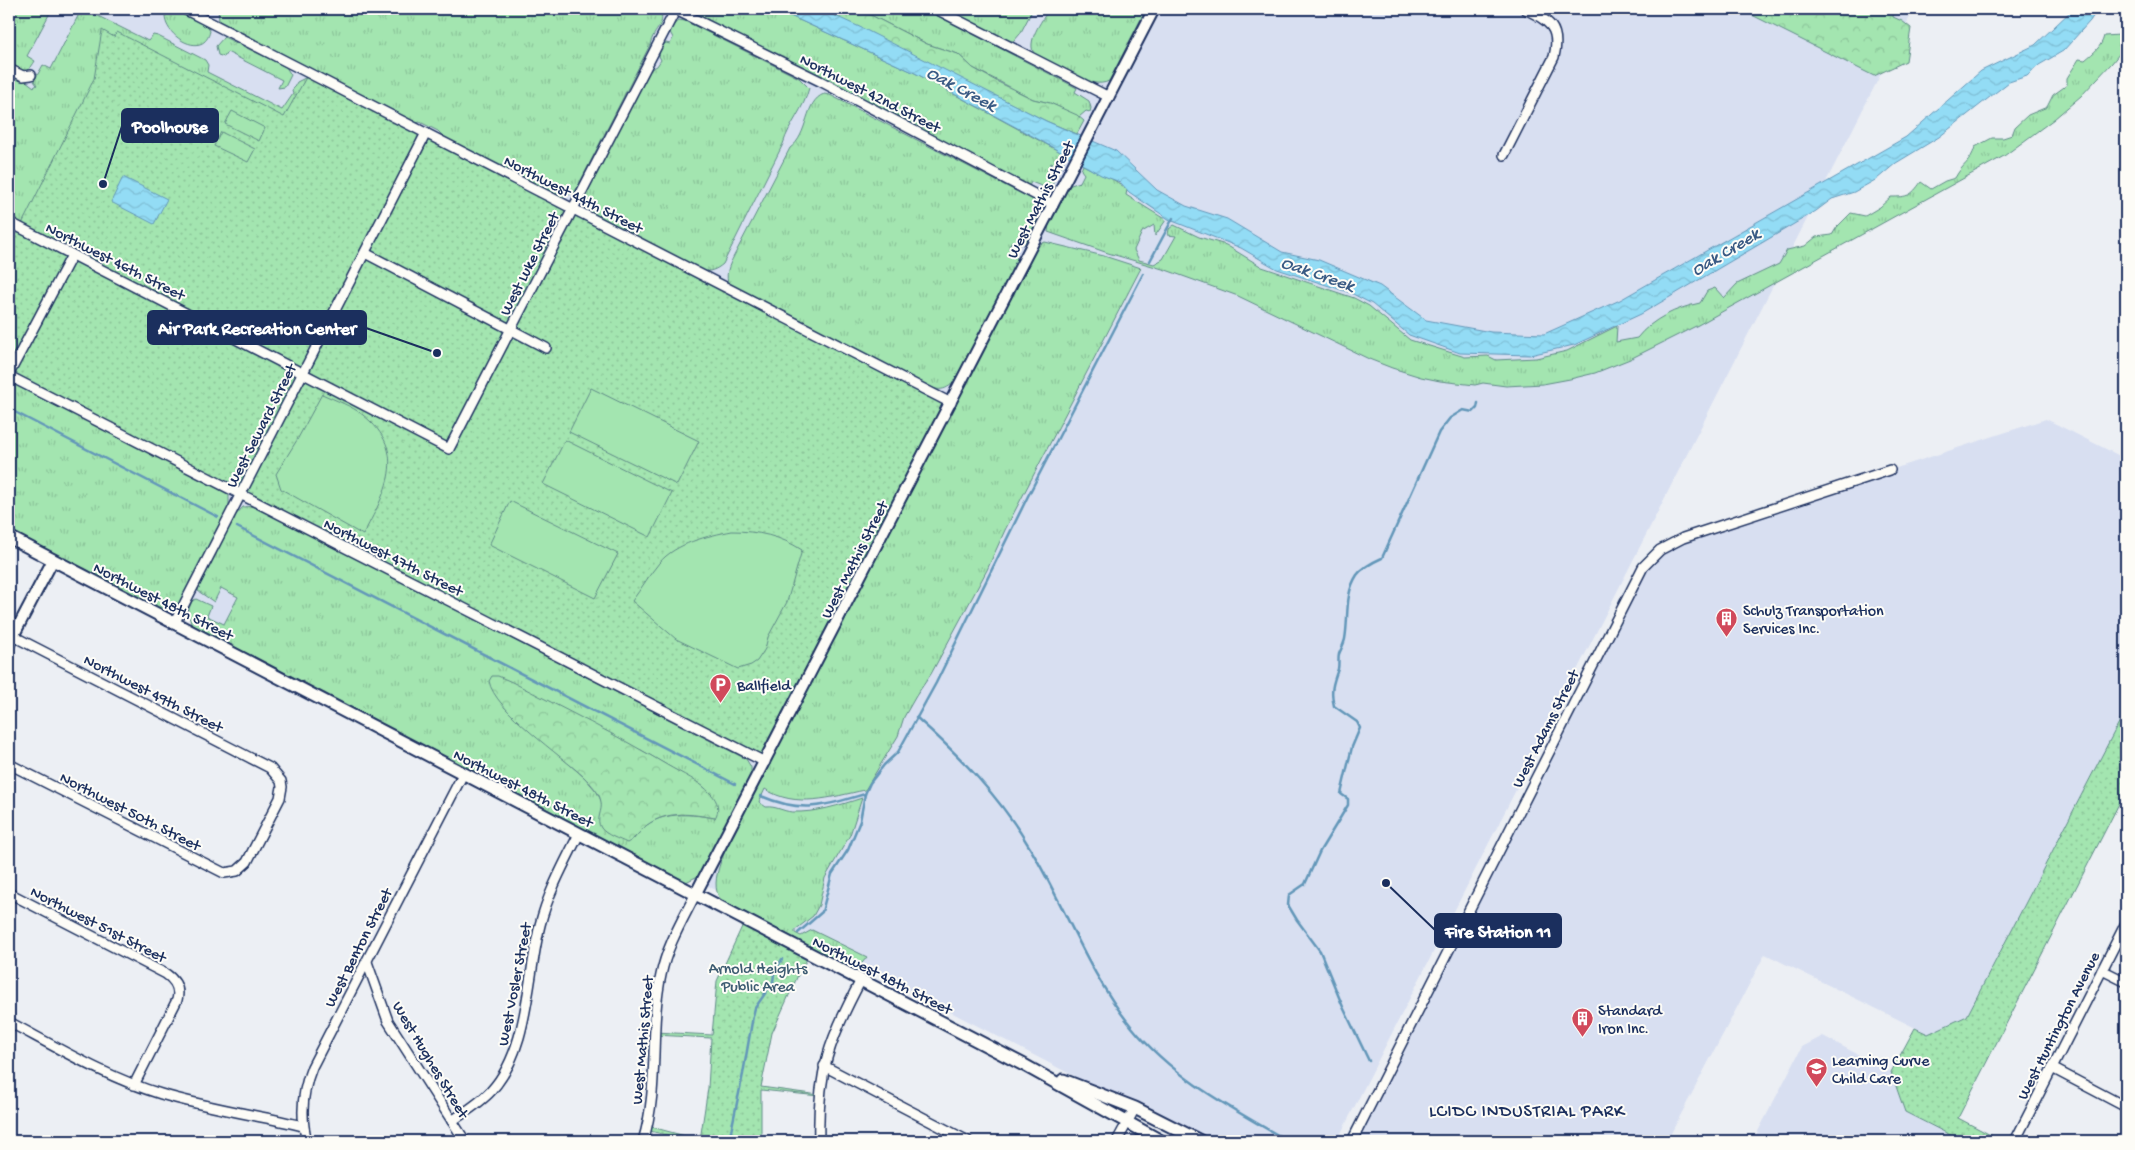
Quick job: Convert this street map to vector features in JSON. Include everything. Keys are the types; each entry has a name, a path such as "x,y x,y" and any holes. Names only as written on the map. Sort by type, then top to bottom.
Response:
{"main road":[{"name":"Northwest 48th Street","path":"9,537 1024,1065 1161,1141"},
{"name":"Northwest 48th Street","path":"1024,1065 1135,1108 1200,1141"}],"street":[{"name":"Northwest 44th Street","path":"184,9 194,11 426,133 951,403"},
{"name":"Northwest 42nd Street","path":"675,9 820,81 1053,204"},
{"name":"West Luke Street","path":"449,450 675,9"},
{"path":"936,9 1109,97"},
{"name":"West Mathis Street","path":"643,1141 652,1103 661,975 670,946 695,894 1154,9"},
{"path":"1504,155 1554,57 1557,45 1556,35 1547,22 1525,9"},
{"path":"9,69 23,76 31,75"},
{"name":"West Seward Street","path":"174,624 426,133"},
{"name":"Northwest 46th Street","path":"9,222 449,450"},
{"path":"365,253 546,348"},
{"path":"9,375 72,255"},
{"name":"Northwest 47th Street","path":"9,375 765,762"},
{"name":"West Adams Street","path":"1352,1141 1643,567 1660,550 1683,538 1890,470"},
{"path":"11,640 53,560"},
{"name":"Northwest 49th Street","path":"11,640 270,768 280,777 282,787 280,798 247,862 241,869"},
{"name":"Northwest 50th Street","path":"9,764 218,871 229,873 241,869"},
{"name":"West Benton Street","path":"307,1141 304,1126 304,1095 312,1067 463,774"},
{"name":"West Vosler Street","path":"452,1121 491,1092 512,1061 519,1040 542,917 554,884 579,834"},
{"name":"Northwest 51st Street","path":"9,893 166,974 174,981 178,993 177,1000 134,1085"},
{"name":"West Huntington Avenue","path":"2015,1141 2126,923"},
{"name":"West Hughes Street","path":"367,962 388,1021 464,1141"},
{"path":"2102,970 2126,982"},
{"path":"819,1141 819,1096 824,1066 838,1025 861,980"},
{"path":"9,1022 134,1085 180,1099 304,1126"},
{"path":"824,1066 968,1141"},
{"path":"2052,1068 2126,1107"},
{"path":"1117,1141 1135,1108"}],"shaded area":[{"path":"9,9 1914,9 1337,1141 1199,1141 9,523 9,376 241,495 308,73 284,118 117,33 9,250"},
{"path":"2046,419 2126,459 2126,709 1967,1016 1928,1034 1765,954 1667,1141 1352,1141 1643,567 1683,538"},
{"path":"1823,1036 1891,1072 1905,1112 1962,1141 1753,1141 1802,1047"}],"green space":[{"path":"9,9 52,9 27,56 35,61 24,72 9,67"},
{"path":"70,9 84,9 148,41 153,35 158,36 205,60 208,65 207,72 282,110 293,94 292,91 297,82 305,78 350,99 22,224 9,217 9,74 26,81 34,87 37,85 34,81 43,65 51,69 79,14"},
{"path":"218,9 659,9 662,19 577,188 574,193 561,197 445,138 438,131 420,122 416,123 219,21"},
{"path":"684,9 775,9 915,73 1066,155 1061,168 1051,163 1047,171 1055,178 1051,187 1044,187 1031,182 1029,186"},
{"path":"820,9 859,9 927,44 958,54 973,68 998,82 1033,99 1050,103 1077,115 1084,121 1077,134 1046,121"},
{"path":"859,9 924,9 1077,88 1075,92 1089,101 1090,112 1086,111 1079,117 1050,103 1033,99 973,68 958,54 927,44"},
{"path":"942,9 1033,9 1020,34 1014,41 1010,41"},
{"path":"1049,9 1146,9 1109,81 1101,83 1082,80 1035,55 1032,50 1033,38"},
{"path":"1740,9 1894,9 1893,17 1911,28 1906,61 1874,76"},
{"path":"171,11 175,11 207,26 210,31 206,40 200,44 193,45 178,38 167,24 165,16"},
{"path":"679,20 685,21 799,78 809,88 804,103 723,264 707,271 701,271 585,210 584,193 649,70 657,66 661,60 659,56 660,47 666,43 670,44 673,38 670,32 672,26"},
{"path":"2126,21 2126,45 2112,63 2081,96 2054,119 2004,156 1698,325 1630,359 1595,373 1570,379 1543,384 1506,386 1483,383 1475,385 1421,377 1369,359 1238,296 1166,270 1108,253 1048,232 1049,223 1068,186 1080,182 1084,174 1081,170 1083,165 1117,182 1127,190 1126,195 1166,220 1155,236 1154,225 1142,232 1134,250 1139,260 1154,264 1163,259 1176,236 1168,235 1169,229 1174,225 1199,237 1226,245 1262,267 1354,298 1369,306 1410,340 1465,357 1488,356 1496,360 1536,358 1567,351 1617,326 1616,342 1637,338 1650,325 1665,315 1700,303 1707,291 1715,288 1724,298 1737,284 1779,264 1787,250 1805,246 1816,237 1832,235 1851,213 1865,216 1880,207 1891,197 1909,195 1921,182 1931,189 1955,178 1971,157 1975,147 1992,138 2003,138 2012,135 2015,127 2028,115 2047,107 2053,95 2067,85 2067,78 2079,59 2085,60 2094,52 2101,44 2104,36 2120,35"},
{"path":"102,30 114,37 117,32 284,117 309,72 951,403 765,762 9,376 9,250 94,79"},
{"path":"224,37 286,67 291,75 285,87 278,88 282,80 227,52 224,57 218,55 216,46"},
{"path":"824,94 830,95 1037,202 1041,206 1041,213 1037,224 1028,239 1020,245 1011,242 1009,248 1016,253 1017,261 954,382 946,388 938,389 920,383 728,283 728,271 732,259 790,148 801,135 809,111 818,98"},
{"path":"232,111 265,128 259,141 225,124"},
{"path":"221,132 255,149 248,162 214,146"},
{"path":"1045,242 1104,256 1141,268 1005,530 987,570 931,674 904,717 898,736 865,790 827,798 801,800 789,799 765,789 759,802 766,807 801,812 828,808 862,798 850,835 825,878 819,905 813,916 795,930 795,933 801,936 812,930 867,957 858,968 851,968 721,900 717,892 717,873 737,825 1033,253 1038,245"},
{"path":"9,378 226,492 229,496 229,506 178,605 169,610 159,609 103,580 88,570 9,531"},
{"path":"591,388 699,441 677,485 569,432"},
{"path":"322,394 349,406 363,415 377,429 386,443 389,473 379,504 363,535 281,489 276,474"},
{"path":"565,440 672,493 650,537 543,484"},
{"path":"510,501 618,554 595,598 489,545"},
{"path":"254,506 746,759 751,767 751,776 698,876 686,882 677,879 191,624 188,611 192,601 196,599 211,606 207,616 224,624 238,597 221,588 214,602 198,591 234,517 243,507","holes":["504,707 641,750 704,787 715,818 693,815 660,818 641,830 634,839 602,803 597,792 585,778"]},
{"path":"732,531 769,535 786,541 802,550 787,602 768,637 765,649 757,661 738,669 676,639 632,601 659,563 674,550 692,541"},
{"path":"492,676 498,676 512,682 571,712 696,781 707,789 715,800 718,806 717,815 715,818 680,814 663,817 647,825 627,843 606,833 599,825 601,802 595,789 584,777 515,719 494,693 489,681"},
{"path":"2126,709 2126,790 1958,1118 2002,1141 1962,1141 1905,1112 1891,1072 1915,1028 1928,1034 1967,1016"},
{"name":"Arnold Heights Public Area","path":"745,920 810,954 799,973 772,1033 761,1087 819,1096 761,1090 761,1141 691,1141 646,1130 648,1126 700,1140 708,1088 711,1038 655,1035 656,1032 712,1035 717,981"}],"water":[{"name":"Oak Creek","path":"775,9 820,9 864,29 1046,121 1116,151 1157,190 1186,206 1227,219 1282,252 1319,260 1380,286 1426,320 1491,332 1544,334 1620,300 1906,137 1981,71 2035,45 2073,9 2098,9 2090,21 2063,51 2039,65 2027,76 2009,82 1939,137 1896,163 1877,179 1854,192 1832,199 1816,211 1641,314 1574,345 1530,355 1460,353 1409,335 1372,304 1351,293 1277,269 1241,248 1170,220 1129,192 1120,182 1101,175 915,73"},
{"path":"123,177 167,199 154,224 111,202"}],"waterway":[{"path":"1150,261 1173,218"},
{"path":"798,933 822,912 832,874 848,850 860,821 865,794 870,783 884,765 898,752 936,683 1028,496 1143,274"},
{"path":"1369,1061 1343,1007 1320,951 1288,905 1289,895 1305,884 1320,851 1348,805 1348,799 1341,794 1352,747 1360,728 1357,722 1334,706 1332,691 1338,669 1339,654 1345,639 1350,590 1357,575 1382,558 1439,432 1450,418 1463,410 1473,412 1477,408 1478,403"},
{"path":"9,409 218,517"},
{"path":"237,527 735,784"},
{"path":"916,717 978,778 1018,829 1043,870 1102,984 1116,1006 1147,1045 1184,1077 1204,1091 1288,1141"},
{"path":"761,796 789,805 813,806 825,805 865,794"},
{"path":"729,1141 755,1008 773,982 774,974 782,959"}],"place":[{"name":"Poolhouse","path":"103,184"},
{"name":"Air Park Recreation Center","path":"437,353"},
{"name":"Schulz Transportation Services Inc.","path":"1727,637"},
{"name":"Ballfield","path":"721,703"},
{"name":"Fire Station 11","path":"1386,883"},
{"name":"Standard Iron Inc.","path":"1582,1037"},
{"name":"Learning Curve Child Care","path":"1816,1087"}],"district":[{"name":"LCIDC INDUSTRIAL PARK","path":"1527,1110"}]}
